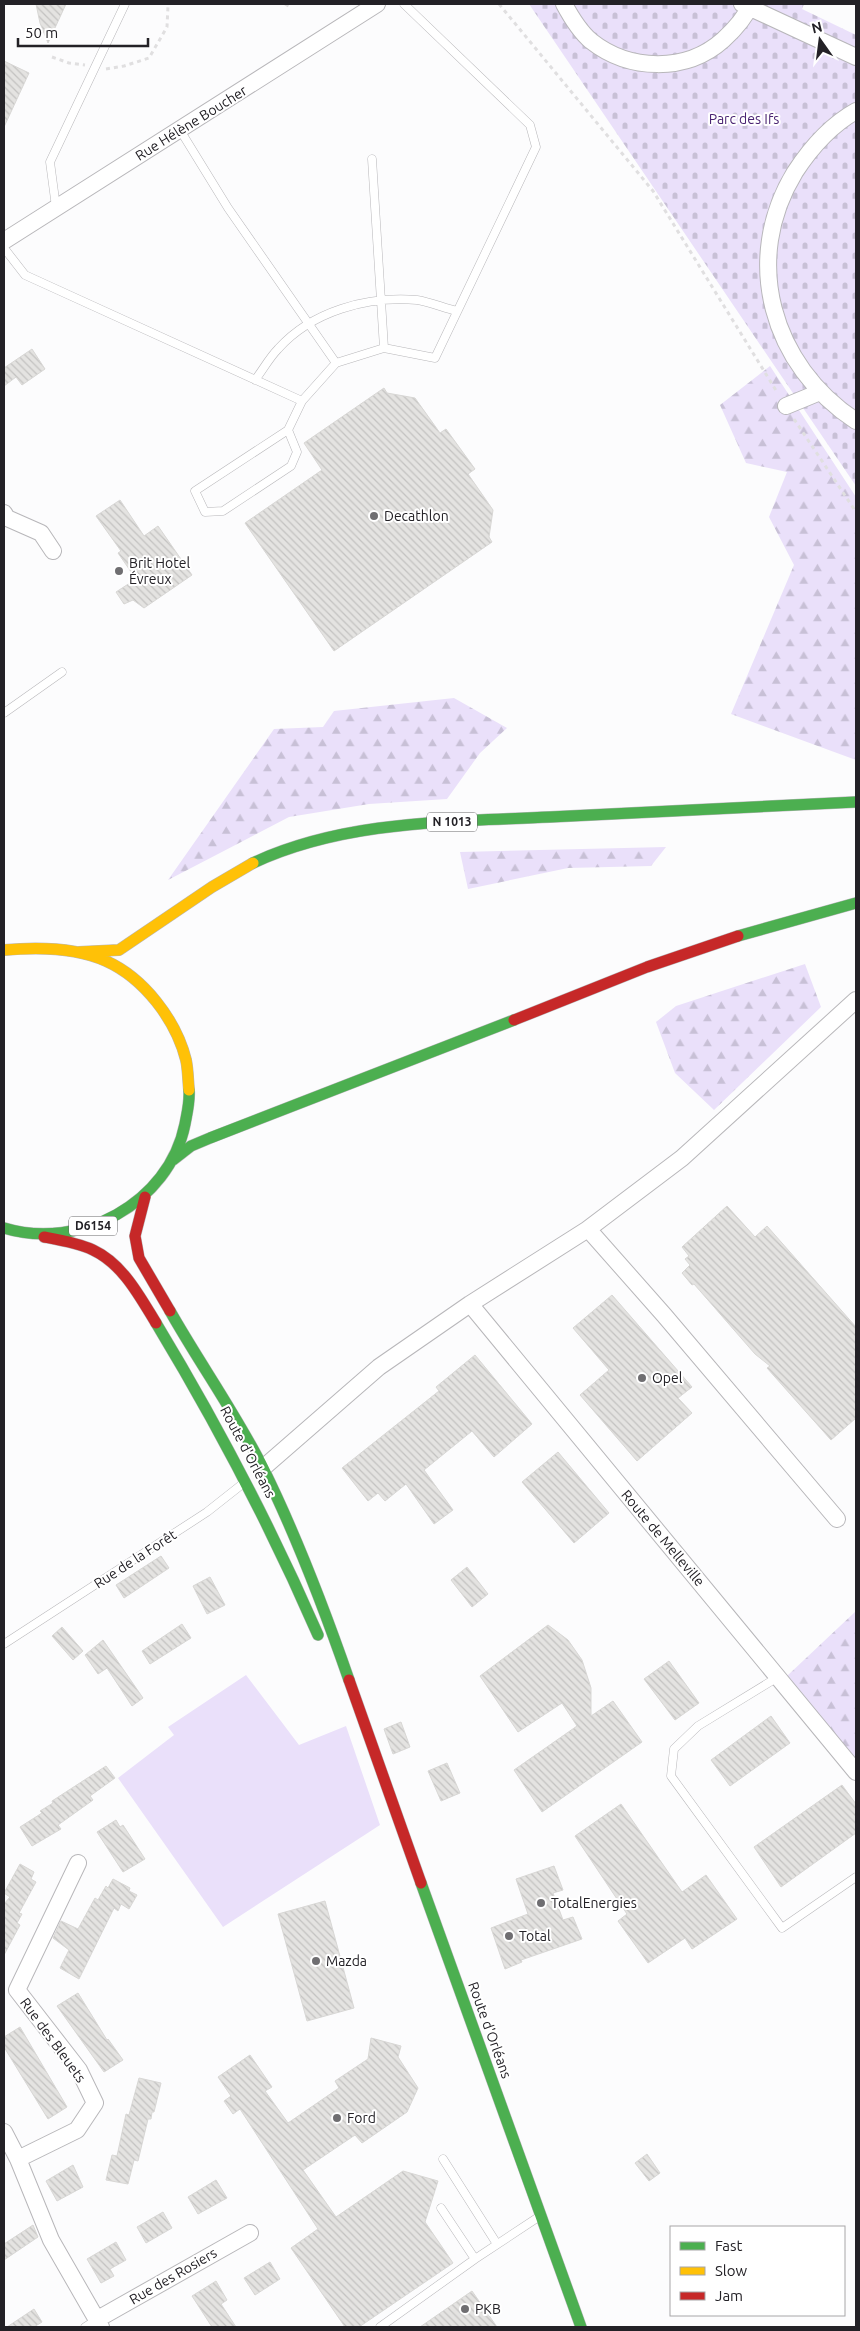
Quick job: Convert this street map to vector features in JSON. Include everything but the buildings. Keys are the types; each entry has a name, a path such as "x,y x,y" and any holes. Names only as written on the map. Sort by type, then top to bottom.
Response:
{"main road":[{"name":"N 1013","path":"79,952 119,950 243,868 277,852 312,841 350,833 397,825 856,802"},
{"path":"174,1160 191,1146 210,1138 450,1046 647,967 755,930 856,903"},
{"path":"4,950 54,949 79,952 106,962 132,977 154,996 171,1020 183,1046 190,1075 188,1113 184,1132 174,1160"},
{"path":"4,956 29,950"},
{"name":"D6154","path":"35,1234 75,1232 112,1220 144,1197 161,1179 174,1160"},
{"name":"Route d'Orléans","path":"144,1197 135,1236 139,1258 189,1346 237,1421 286,1560 324,1650"},
{"path":"4,1228 35,1234"},
{"name":"Route d'Orléans","path":"35,1234 93,1248 109,1260 124,1276 149,1313 213,1418 255,1474 314,1583 370,1744 581,2327"},
{"name":"Route d'Orléans","path":"335,1676 346,1702 370,1744"}],"street":[{"name":"Rue Hélène Boucher","path":"4,242 377,4"},
{"path":"564,4 573,21 590,41 613,55 638,63 665,65 691,59 715,47 735,29 747,5 856,57"},
{"path":"856,111 826,134 804,158 784,193 776,215 770,246 768,278 774,310 788,347 800,368 820,392 856,421"},
{"path":"786,406 820,392"},
{"path":"4,513 8,518 41,532 53,551"},
{"path":"255,1474 379,1368 470,1304 588,1228 682,1158 856,1000"},
{"path":"588,1228 838,1519"},
{"name":"Route de Melleville","path":"470,1304 856,1772"},
{"name":"Rue des Bleuets","path":"18,2160 77,2130 95,2102 78,2070 17,1990 78,1862"},
{"path":"4,2132 18,2160 51,2240 94,2325"},
{"name":"Rue des Rosiers","path":"94,2325 250,2232"}],"lane":[{"path":"56,208 50,162 125,4"},
{"path":"288,430 298,452 291,466 224,511 205,512 195,491 288,430 302,401 336,363 384,348 435,358 536,147 530,126 404,4"},
{"path":"180,130 228,208 336,363"},
{"path":"372,159 384,348"},
{"path":"4,248 25,275 302,401"},
{"path":"255,380 278,348 308,323 342,308 381,300 418,300 457,310"},
{"path":"4,713 62,672"},
{"name":"Rue de la Forêt","path":"4,1644 207,1512 255,1474"},
{"path":"778,1677 698,1726 674,1749 672,1776 782,1928 856,1877"},
{"path":"443,2159 497,2244"},
{"path":"441,2208 475,2259"},
{"path":"380,2327 475,2259 542,2215"}],"path":[{"path":"52,57 70,63 108,69 149,58 166,27 168,5 163,4"},
{"path":"285,4 289,6 290,4"},
{"path":"499,4 653,191 786,406 856,512"}],"green space":[{"name":"Parc des Ifs","path":"529,4 804,4 802,9 856,35 856,486"},
{"path":"770,366 856,497 856,760 731,714 794,565 769,517 787,472 746,463 720,405"},
{"path":"454,698 507,728 480,753 447,799 369,804 289,817 168,880 274,729 323,727 334,711"},
{"path":"666,847 651,866 568,868 468,889 460,852"},
{"path":"805,964 821,1007 714,1110 675,1073 656,1022 676,1006"},
{"path":"856,1611 856,1759 787,1676"},
{"path":"246,1675 299,1745 346,1726 380,1825 223,1927 118,1778 174,1735 168,1727"}],"traffic: fast":[{"path":"253,863 288,849 324,838 361,831 437,822 856,802"},
{"path":"738,936 856,903"},
{"path":"173,1160 191,1146 210,1138 514,1020"},
{"path":"4,1228 33,1233 62,1233 90,1226 117,1215 140,1198 161,1177 176,1152 185,1124 189,1103 189,1090"},
{"path":"170,1311 263,1468 309,1573 349,1680"},
{"path":"156,1323 242,1476 318,1635"},
{"path":"421,1883 581,2327"}],"traffic: slow":[{"path":"79,952 119,950 212,887 253,863"},
{"path":"4,950 43,948 82,953 94,956 120,968 157,1002 175,1030 186,1060 189,1090"}],"traffic: jam":[{"path":"514,1020 647,967 738,936"},
{"path":"145,1197 135,1236 139,1258 170,1311"},
{"path":"44,1237 81,1245 104,1256 130,1282 156,1323"},
{"path":"349,1680 421,1883"}],"place":[{"name":"Decathlon","path":"374,516"},
{"name":"Brit Hotel Évreux","path":"119,571"},
{"name":"Opel","path":"642,1378"},
{"name":"TotalEnergies","path":"541,1903"},
{"name":"Total","path":"509,1936"},
{"name":"Mazda","path":"316,1961"},
{"name":"Ford","path":"337,2118"},
{"name":"PKB","path":"465,2309"}]}
